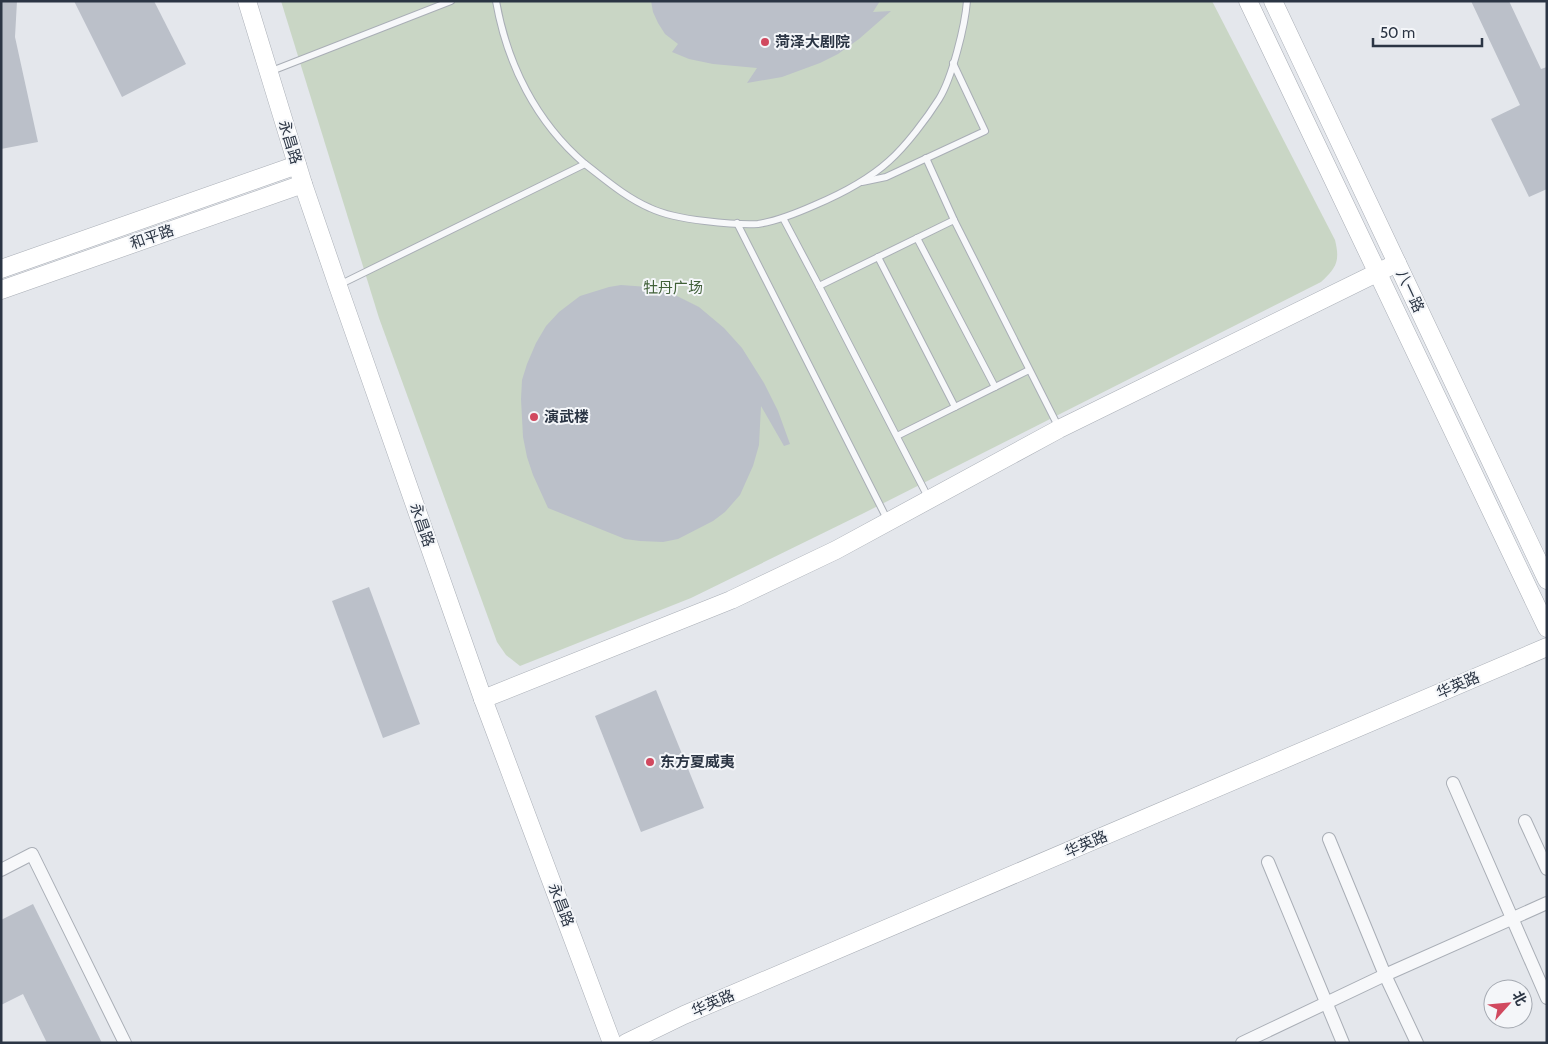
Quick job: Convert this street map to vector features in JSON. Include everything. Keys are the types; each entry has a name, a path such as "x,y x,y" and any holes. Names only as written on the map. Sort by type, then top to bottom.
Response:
{"main road":[{"name":"永昌路","path":"247,1 303,184 338,286 483,699 612,1043"},
{"path":"1248,1 1547,628"},
{"name":"八一路","path":"1273,1 1547,580"},
{"name":"和平路","path":"1,269 297,165"},
{"name":"和平路","path":"1,290 303,184"},
{"path":"483,699 731,600 836,550 1059,429 1397,263"},
{"name":"华英路","path":"626,1043 684,1015 1547,647"}],"street":[{"path":"1453,783 1547,998"},
{"path":"1525,821 1547,869"},
{"path":"1330,839 1385,975 1417,1043"},
{"path":"1,870 32,854 125,1043"},
{"path":"1268,862 1344,1043"},
{"path":"1242,1043 1385,975 1547,903"}],"lane":[{"path":"268,72 451,1"},
{"path":"496,1 505,42 519,77 532,102 568,149 585,164 620,192 651,209 683,218 756,224 783,218 831,198 859,182 889,161 906,143 940,98 953,63 966,15 967,1"},
{"path":"859,182 886,177 985,131 953,63"},
{"path":"926,158 954,220 1059,429"},
{"path":"338,286 585,164"},
{"path":"783,218 929,499"},
{"path":"819,286 954,220"},
{"path":"737,223 888,521"},
{"path":"917,238 995,387"},
{"path":"878,257 955,407"},
{"path":"897,436 1030,370"}],"green space":[{"name":"牡丹广场","path":"281,1 1212,1 1335,240 1337,259 1334,268 1321,282 862,514 691,598 520,666 506,655 497,642 379,318"}],"building":[{"path":"1,1 17,1 15,37 38,142 1,149"},
{"path":"74,1 154,1 186,64 122,97"},
{"name":"菏泽大剧院","path":"651,1 880,1 873,12 891,11 859,39 838,54 820,63 782,77 747,83 757,68 713,64 689,59 672,52 678,44 665,34 658,23"},
{"path":"1471,1 1509,1 1541,69 1547,67 1547,189 1529,197 1491,119 1520,105"},
{"path":"621,285 648,287 675,295 699,307 724,328 742,348 764,383 778,411 790,444 784,446 761,406 759,445 753,466 740,495 725,512 713,521 678,539 663,542 625,539 548,508 533,475 523,437 522,380 536,343 546,326 559,312 580,296"},
{"path":"369,587 420,724 383,738 332,601"},
{"name":"东方夏威夷","path":"656,690 704,808 641,832 595,716"},
{"path":"33,904 102,1043 47,1043 23,994 1,1005 1,920"}],"place":[{"name":"菏泽大剧院","path":"765,42"},
{"name":"演武楼","path":"534,417"},
{"name":"东方夏威夷","path":"650,762"}]}
